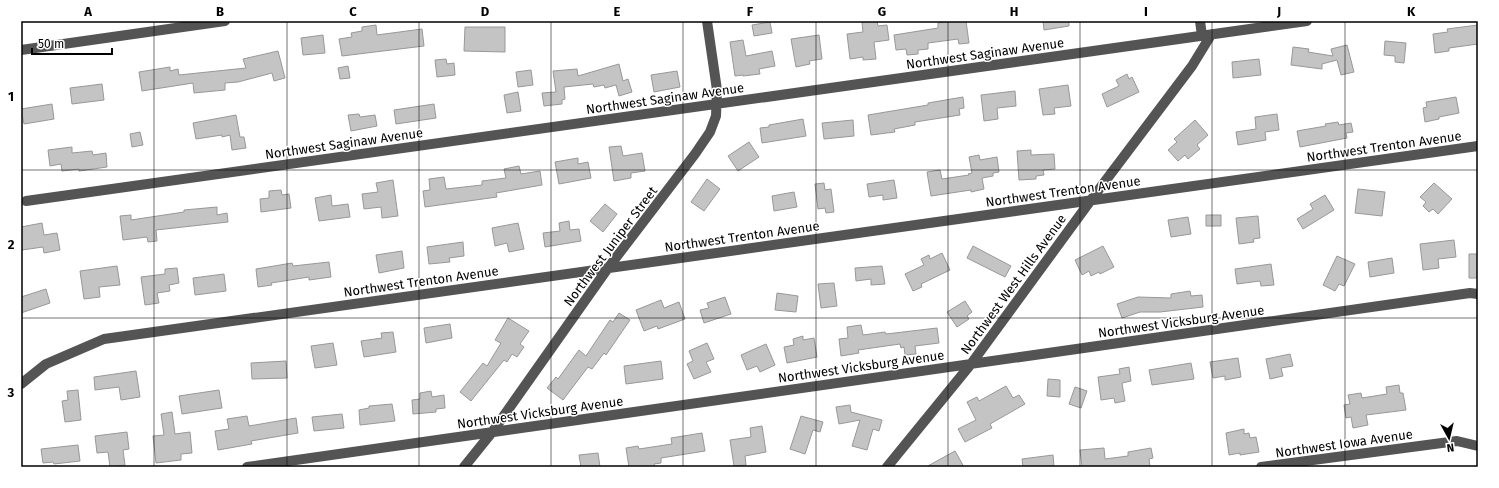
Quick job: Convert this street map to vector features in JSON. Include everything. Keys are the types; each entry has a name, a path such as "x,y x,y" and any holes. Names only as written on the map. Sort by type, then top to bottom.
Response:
{"street":[{"path":"21,50 225,21"},
{"name":"Northwest Juniper Street","path":"464,467 493,431 608,268 710,132 716,116 717,90 707,21"},
{"path":"1200,21 1206,36"},
{"name":"Northwest Saginaw Avenue","path":"26,201 1307,21"},
{"name":"Northwest West Hills Avenue","path":"888,467 971,364 1091,200 1192,66 1206,36"},
{"name":"Northwest Trenton Avenue","path":"21,384 46,364 104,339 1478,146"},
{"name":"Northwest Vicksburg Avenue","path":"247,467 1470,293 1478,294"},
{"name":"Northwest Iowa Avenue","path":"1261,467 1457,441 1478,446"}],"building":[{"path":"877,21 878,26 887,25 889,40 874,42 876,59 863,60 863,57 850,59 847,34 863,32 862,22"},
{"path":"966,21 969,43 959,44 958,39 928,43 928,49 918,50 918,54 907,55 906,49 896,50 894,35 938,28 938,23"},
{"path":"1043,21 1069,21 1069,26 1044,30"},
{"path":"770,22 772,33 754,36 752,25"},
{"path":"376,25 377,35 422,29 424,46 342,56 339,39 352,37 351,33 362,31 362,27"},
{"path":"1478,25 1478,44 1449,48 1449,51 1435,53 1433,34 1448,32 1447,29"},
{"path":"465,27 505,27 505,52 464,51"},
{"path":"323,35 325,53 303,55 301,38"},
{"path":"819,35 822,59 809,61 810,64 796,67 791,39"},
{"path":"743,40 746,56 772,51 775,66 759,69 760,74 735,76 730,42"},
{"path":"1385,41 1406,43 1404,63 1395,62 1395,56 1384,55"},
{"path":"1347,45 1354,72 1341,75 1337,60 1322,64 1322,69 1291,65 1293,47 1309,49 1308,52 1333,56 1331,49"},
{"path":"278,51 285,78 274,81 272,73 238,82 225,83 225,90 194,93 193,83 142,91 139,72 170,67 170,71 178,69 179,75 246,68 243,59"},
{"path":"446,59 447,64 454,63 455,75 437,77 435,60"},
{"path":"1259,59 1261,75 1233,78 1232,62"},
{"path":"619,64 623,81 628,79 632,92 619,96 616,85 605,88 604,85 594,87 593,84 564,87 565,99 562,100 562,104 544,106 542,93 556,92 553,71 577,69 578,76"},
{"path":"348,66 350,78 340,79 338,68"},
{"path":"531,70 533,85 518,87 516,72"},
{"path":"677,71 680,87 654,92 651,75"},
{"path":"1127,74 1129,79 1132,77 1139,92 1107,107 1102,94 1119,86 1116,80"},
{"path":"102,84 104,100 72,104 70,88"},
{"path":"1068,85 1071,106 1054,108 1055,114 1043,115 1039,89"},
{"path":"1015,91 1016,106 997,108 998,119 984,121 981,95"},
{"path":"518,92 521,111 507,113 504,95"},
{"path":"963,97 964,108 959,109 960,115 915,122 915,125 894,129 895,132 871,135 868,115 928,105 928,103"},
{"path":"1456,97 1459,113 1439,117 1439,119 1425,122 1423,108 1427,107 1426,102"},
{"path":"52,104 54,119 24,124 21,109"},
{"path":"434,104 436,118 396,124 394,110"},
{"path":"359,114 360,117 375,115 377,126 351,131 348,115"},
{"path":"1277,114 1279,130 1265,132 1266,140 1238,145 1236,132 1256,129 1255,117"},
{"path":"236,115 240,137 244,137 246,148 232,150 230,135 196,139 193,123"},
{"path":"803,119 806,136 762,143 760,128"},
{"path":"853,120 854,136 824,139 822,123"},
{"path":"1195,120 1208,135 1197,145 1200,149 1188,159 1185,155 1178,161 1168,150 1177,142 1174,139"},
{"path":"1338,122 1339,125 1351,123 1353,132 1346,133 1347,138 1300,147 1297,131 1326,126 1325,124"},
{"path":"140,132 143,145 132,147 130,134"},
{"path":"749,142 759,157 738,171 728,156"},
{"path":"621,146 623,156 642,153 645,171 631,173 631,178 614,181 609,147"},
{"path":"72,147 72,153 92,151 93,155 106,153 107,167 79,171 79,169 62,171 61,164 50,166 48,150"},
{"path":"1031,150 1031,155 1054,154 1055,169 1043,170 1044,175 1036,176 1036,179 1019,180 1017,151"},
{"path":"979,155 980,160 997,157 999,172 993,173 993,176 982,178 984,189 971,192 971,190 931,196 927,172 940,170 942,179 969,175 968,174 972,173 969,157"},
{"path":"578,158 578,164 588,162 591,178 559,184 555,162"},
{"path":"519,166 521,174 540,171 542,185 496,193 497,197 425,207 423,191 430,190 429,179 444,177 446,189 482,185 482,181 506,178 504,169"},
{"path":"707,179 720,189 704,211 691,202"},
{"path":"393,180 398,216 382,218 381,207 364,209 362,194 378,192 376,183"},
{"path":"894,180 897,198 883,200 883,195 869,197 867,184"},
{"path":"824,183 825,190 831,189 834,212 826,213 825,208 818,209 815,184"},
{"path":"1434,183 1452,199 1438,214 1433,209 1429,212 1423,206 1426,202 1420,197"},
{"path":"1358,189 1385,192 1382,216 1355,213"},
{"path":"281,190 282,195 289,194 291,208 261,212 260,199 269,198 269,191"},
{"path":"794,192 797,207 774,211 772,196"},
{"path":"331,195 332,206 348,204 350,217 319,221 315,198"},
{"path":"1325,195 1334,210 1303,229 1297,219 1313,209 1310,204"},
{"path":"605,204 617,214 603,232 590,221"},
{"path":"217,207 217,215 227,213 228,222 156,230 157,241 148,242 147,237 123,240 120,216 131,215 131,220 184,212 184,210"},
{"path":"1206,215 1221,215 1221,226 1206,226"},
{"path":"1258,216 1260,238 1253,239 1254,242 1239,244 1236,218"},
{"path":"1188,217 1191,234 1171,237 1168,220"},
{"path":"569,221 570,230 579,229 581,241 545,247 543,233 560,231 559,223"},
{"path":"42,223 44,235 57,233 60,250 44,253 43,247 22,250 21,227"},
{"path":"518,223 524,249 509,252 507,243 495,246 492,228"},
{"path":"1454,240 1456,257 1438,259 1439,268 1423,270 1420,244"},
{"path":"463,242 464,256 449,258 450,262 429,264 427,247"},
{"path":"973,246 1011,266 1005,277 967,258"},
{"path":"1103,246 1114,267 1100,274 1099,272 1091,276 1089,271 1082,275 1075,260"},
{"path":"402,251 404,268 379,273 376,255"},
{"path":"942,253 950,270 921,284 922,287 913,291 905,274 924,265 921,259 929,255 930,259"},
{"path":"1469,254 1478,254 1478,278 1469,278"},
{"path":"1337,256 1355,264 1344,286 1339,284 1335,291 1323,285"},
{"path":"1392,258 1394,273 1370,277 1368,262"},
{"path":"329,262 331,277 309,280 309,277 271,283 272,285 258,287 256,269 292,263 293,266"},
{"path":"1271,264 1274,285 1261,286 1260,281 1237,284 1235,269"},
{"path":"117,266 120,285 99,287 100,297 84,299 80,271"},
{"path":"882,266 885,284 871,285 871,279 856,281 855,268"},
{"path":"177,268 179,283 169,285 170,291 157,293 159,303 145,305 141,277 165,274 165,269"},
{"path":"224,274 226,291 195,295 193,278"},
{"path":"834,283 837,306 821,308 818,284"},
{"path":"46,289 50,303 21,313 21,297"},
{"path":"1190,291 1191,296 1202,295 1203,307 1160,312 1140,312 1122,318 1117,304 1138,297 1171,298 1171,294"},
{"path":"777,293 798,296 796,312 775,310"},
{"path":"725,297 731,314 704,323 700,310 709,308 707,303"},
{"path":"661,300 664,308 679,302 685,319 658,329 657,326 644,331 636,310"},
{"path":"965,301 972,312 967,316 969,319 957,327 947,312"},
{"path":"619,313 630,320 606,355 604,353 592,369 588,367 563,400 547,388 556,377 558,379 579,350 586,356 610,320 613,322"},
{"path":"508,318 529,331 520,344 524,347 517,357 512,354 507,362 504,360 471,401 460,392 483,363 487,366 501,343 495,340"},
{"path":"450,324 452,338 426,343 424,328"},
{"path":"861,325 863,335 937,328 939,343 915,346 916,354 905,355 904,347 901,348 900,344 858,350 859,353 841,356 839,339 848,338 847,327"},
{"path":"393,332 396,352 364,357 361,341 382,338 381,333"},
{"path":"803,336 803,340 814,338 817,357 787,363 784,347 794,345 793,339"},
{"path":"333,343 337,365 315,368 311,346"},
{"path":"707,343 714,359 706,362 711,372 694,379 687,364 693,361 689,351"},
{"path":"766,344 775,365 760,372 757,366 747,370 741,355"},
{"path":"1290,354 1293,366 1281,368 1283,376 1270,379 1266,359"},
{"path":"1238,358 1241,377 1225,380 1225,376 1213,378 1210,362"},
{"path":"286,361 287,378 252,379 251,363"},
{"path":"661,361 663,379 626,384 624,366"},
{"path":"1191,363 1194,379 1152,385 1149,370"},
{"path":"1129,367 1131,381 1122,383 1125,401 1115,403 1114,398 1101,400 1098,377 1120,374 1119,369"},
{"path":"136,371 140,397 121,400 119,387 95,390 94,377"},
{"path":"1048,379 1060,380 1060,397 1047,396"},
{"path":"1399,385 1400,393 1403,393 1406,410 1366,415 1368,425 1353,428 1351,417 1346,418 1344,405 1350,404 1348,395 1361,393 1362,398 1387,394 1386,387"},
{"path":"1006,386 1013,398 1019,395 1025,404 990,424 992,428 965,442 958,429 976,420 967,402 977,397 979,401"},
{"path":"1075,387 1087,391 1081,408 1069,404"},
{"path":"78,390 81,420 65,422 62,401 68,400 67,391"},
{"path":"219,390 222,408 182,414 179,396"},
{"path":"431,391 432,397 444,395 445,408 436,409 436,412 413,414 412,400 420,399 420,393"},
{"path":"392,404 395,421 360,425 359,410 369,408 369,406"},
{"path":"850,405 851,412 882,420 879,431 873,429 867,450 852,446 860,420 839,424 836,407"},
{"path":"172,412 175,434 190,432 192,453 181,454 181,460 156,463 153,436 164,435 161,414"},
{"path":"342,414 344,428 314,431 312,417"},
{"path":"247,416 249,426 296,418 298,433 251,441 252,444 218,450 215,431 229,429 227,419"},
{"path":"801,416 823,422 820,432 813,430 805,454 790,449"},
{"path":"762,426 766,452 745,456 746,465 734,466 730,440 751,437 750,428"},
{"path":"1244,429 1244,434 1249,433 1250,438 1256,437 1259,452 1229,455 1226,433"},
{"path":"127,432 129,449 123,450 125,465 110,467 108,452 97,453 95,436"},
{"path":"702,433 705,451 661,458 661,463 654,464 655,467 629,467 626,448 638,446 639,449 672,444 671,438"},
{"path":"78,445 80,461 54,464 53,462 43,463 41,449"},
{"path":"1104,448 1105,459 1128,456 1128,452 1151,448 1153,458 1149,459 1150,467 1082,467 1080,450"},
{"path":"955,451 964,467 926,467"},
{"path":"598,453 600,467 581,467 579,455"},
{"path":"1053,455 1054,467 1023,467 1022,459"}]}
